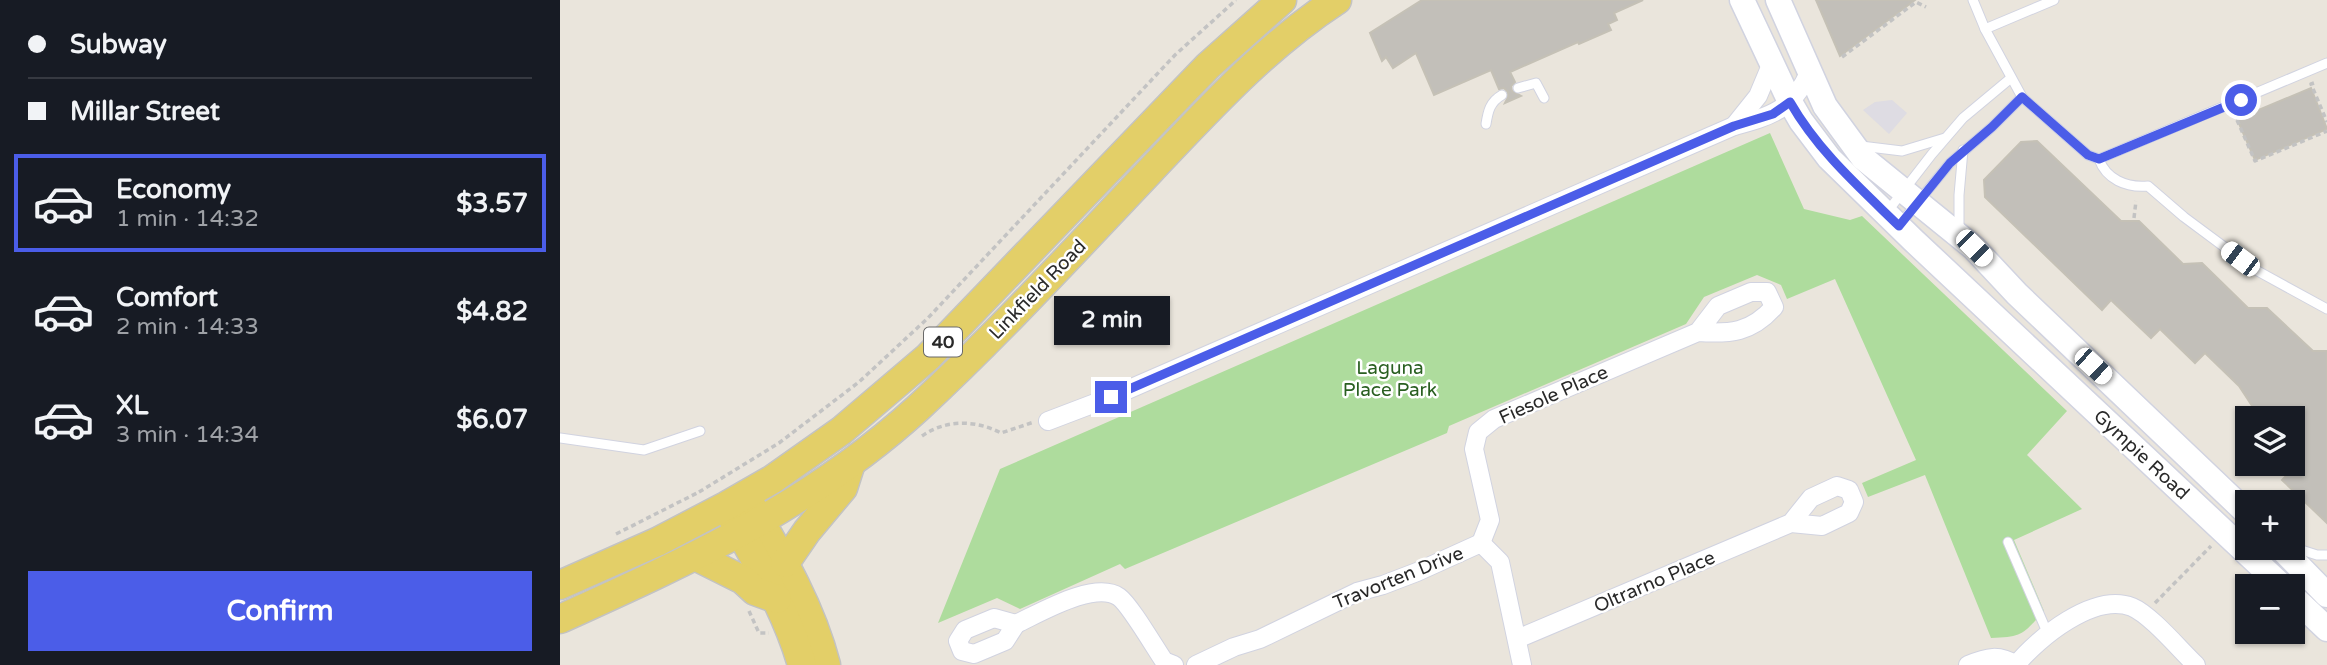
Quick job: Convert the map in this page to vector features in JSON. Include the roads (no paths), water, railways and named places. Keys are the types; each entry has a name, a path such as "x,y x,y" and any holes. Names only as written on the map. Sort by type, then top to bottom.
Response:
{"main road":[{"name":"Linkfield Road","path":"560,585 657,542 724,500 807,456 841,431 928,357 1208,66 1282,0"},
{"name":"Linkfield Road","path":"560,620 697,557 751,528 851,463 916,410 971,357 1238,79 1293,30 1337,0"},
{"name":"Gympie Road","path":"1742,0 1790,102 1823,151 2269,574"},
{"name":"Gympie Road","path":"1778,0 1825,107 1852,145 1875,169 1959,234 2035,311 2235,502"},
{"name":"40","path":"785,563 807,531 843,488 851,463"},
{"path":"724,500 785,563 810,614 827,665"},
{"path":"751,528 802,665"},
{"path":"697,557 743,580 755,591 777,599"},
{"path":"2289,560 2316,602"}],"street":[{"path":"1734,126 1758,96 1771,65"},
{"path":"1048,421 1111,397 1734,126 1773,114 1802,90 1809,74"},
{"name":"Fiesole Place","path":"1481,543 1490,520 1474,449 1478,432 1494,419 1698,332"},
{"name":"Oltrarno Place","path":"1517,639 1791,523"},
{"name":"Travorten Drive","path":"1196,665 1260,639 1357,592 1417,572 1481,543 1500,562 1522,665"},
{"path":"1016,624 1088,593 1107,591 1121,598 1164,661 1174,665"},
{"path":"1968,665 1984,658 2005,658 2016,665 2047,632 2087,611 2118,603 2134,608 2144,615 2196,665"}],"lane":[{"path":"1973,0 2022,97 2088,155 2099,159 2327,63"},
{"path":"1986,29 2054,0"},
{"path":"1893,220 1946,137 1963,118 2011,78"},
{"path":"1517,88 1536,83 1544,98"},
{"path":"1486,124 1488,109 1495,99 1502,95"},
{"path":"1893,220 1910,197 1992,127 2022,97"},
{"path":"1852,145 1902,151 1946,137"},
{"path":"1959,234 1963,150"},
{"path":"2099,159 2103,170 2113,180 2140,187 2148,186 2254,270 2327,309"},
{"path":"560,438 644,450 699,431"},
{"path":"2008,542 2047,632"},
{"path":"2305,551 2327,555"}],"park label":[{"name":"Laguna Place Park","path":"1390,378"}]}
